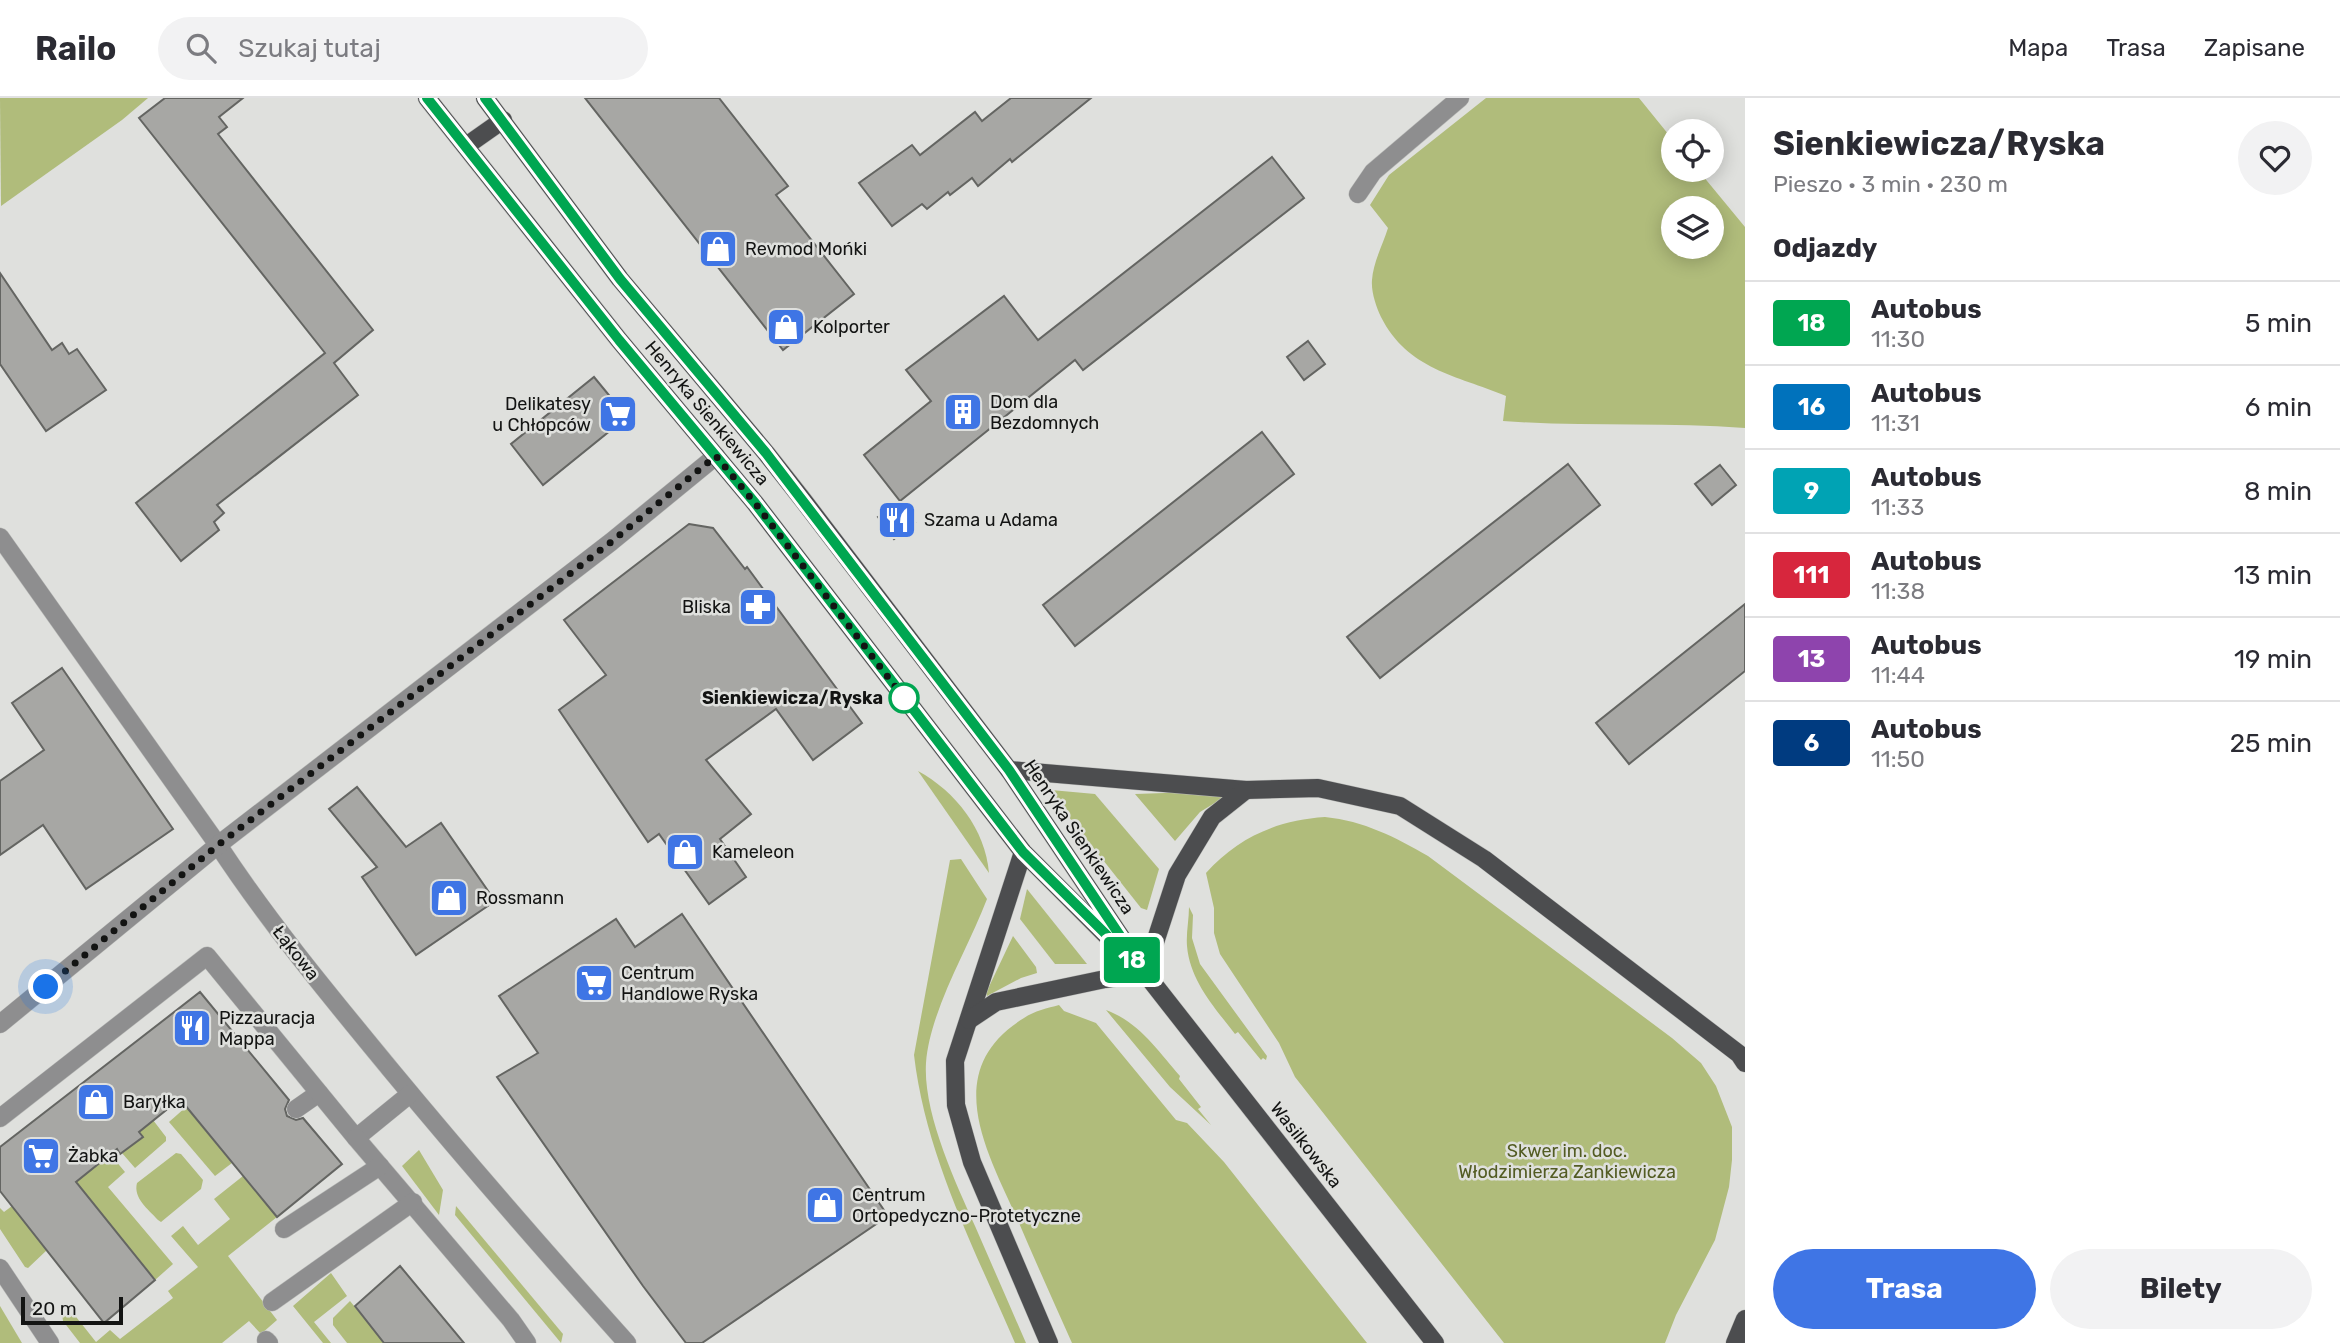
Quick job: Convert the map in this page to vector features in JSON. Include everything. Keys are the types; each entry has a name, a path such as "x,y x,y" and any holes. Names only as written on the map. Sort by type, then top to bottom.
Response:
{"main road":[{"name":"Henryka Sienkiewicza","path":"427,98 611,330 755,503 1023,852 1145,973"},
{"name":"Henryka Sienkiewicza","path":"485,98 620,279 773,462 1009,770 1145,973"},
{"path":"466,146 503,120"},
{"path":"1009,770 1247,790 1318,788 1400,806 1485,859 1743,1057"},
{"path":"970,1020 996,1002 1145,973 1177,875 1212,817 1247,790"},
{"path":"1023,852 955,1061 956,1105 972,1162 1049,1343"},
{"name":"Wasilkowska","path":"1145,973 1435,1343"},
{"path":"1735,1343 1745,1319"}],"street":[{"path":"1358,194 1373,172 1460,98"},
{"path":"0,1024 218,845 611,542 716,456"},
{"name":"Łąkowa","path":"0,537 252,896 312,975 410,1094 626,1343"},
{"path":"0,1118 207,956 356,1138 511,1320 527,1343"},
{"path":"296,1109 319,1093"},
{"path":"356,1138 410,1094"},
{"path":"284,1229 380,1166"},
{"path":"272,1302 412,1202"},
{"path":"0,1268 50,1343"}],"green space":[{"path":"0,98 148,98 122,120 1,206"},
{"path":"1486,98 1639,98 1661,125 1661,182 1708,182 1719,196 1661,196 1661,259 1724,259 1724,202 1745,227 1745,428 1503,421 1506,396 1452,376 1419,360 1392,335 1381,317 1372,289 1376,260 1388,228 1370,205 1389,175"},
{"path":"918,771 945,790 966,813 982,841 989,873"},
{"path":"1051,790 1095,794 1159,869 1147,910 1141,908 1050,793"},
{"path":"1222,791 1223,798 1200,812 1175,841 1135,794"},
{"name":"Skwer im. doc. Włodzimierza Zankiewicza","path":"1325,817 1353,822 1379,831 1428,856 1672,1038 1701,1063 1716,1086 1732,1127 1729,1187 1715,1240 1676,1315 1665,1343 1504,1343 1295,1077 1279,1043 1220,954 1214,933 1214,908 1206,873 1231,849 1245,840 1291,822"},
{"path":"961,859 987,899 935,1022 926,1063 926,1083 935,1125 950,1168 1026,1343 1015,1343 954,1202 929,1130 914,1055 950,860"},
{"path":"1027,889 1087,964 1055,964 1020,919"},
{"path":"1189,907 1193,915 1192,938 1200,964 1267,1056 1266,1060 1261,1060 1238,1032 1235,1034 1198,982 1187,946"},
{"path":"1013,936 1036,967 1037,973 1021,978 987,996 986,993"},
{"path":"1059,1005 1064,1011 1096,1023 1176,1120 1187,1123 1224,1162 1367,1343 1072,1343 992,1164 977,1111 977,1085 983,1061 999,1038 1028,1016"},
{"path":"1106,1010 1128,1022 1156,1047 1180,1076 1179,1079 1211,1125 1170,1087"},
{"path":"186,1107 232,1163 215,1176 169,1122"},
{"path":"153,1120 166,1137 166,1141 135,1168 122,1153 142,1137 139,1132"},
{"path":"419,1150 443,1190 439,1215 402,1166"},
{"path":"176,1153 181,1154 203,1180 201,1189 161,1222 139,1198 137,1183"},
{"path":"110,1154 125,1172 108,1187 173,1264 155,1280 76,1182"},
{"path":"243,1176 277,1217 228,1256 277,1320 261,1334 249,1321 222,1343 80,1343 63,1321 62,1313 69,1308 96,1342 110,1330 120,1339 173,1298 168,1291 198,1267 171,1236 183,1226 198,1245 230,1219 214,1199"},
{"path":"12,1206 47,1250 28,1268 0,1229 0,1208 4,1212"},
{"path":"456,1206 563,1334 561,1343 455,1215"},
{"path":"331,1273 347,1296 314,1322 331,1343 323,1343 293,1306"},
{"path":"350,1301 384,1343 347,1343 333,1325 333,1318"},
{"path":"0,1306 22,1343 0,1343"}],"building":[{"path":"165,98 243,98 219,117 227,127 218,134 373,330 334,363 358,395 217,505 224,513 214,522 219,530 181,561 136,503 325,353 139,118"},
{"path":"585,98 719,98 788,186 776,195 854,294 783,350"},
{"path":"1011,98 1091,98 978,186 972,178 927,209 922,204 892,226 859,183 912,145 920,155 975,112 982,121"},
{"path":"1272,157 1304,198 1083,370 1075,360 900,501 864,455 931,401 906,370 1004,296 1038,340"},
{"path":"0,273 52,350 62,343 69,354 77,349 106,390 46,431 0,364"},
{"path":"1308,341 1325,364 1304,380 1287,357"},
{"path":"594,377 627,417 543,485 511,444"},
{"path":"1262,432 1294,474 1075,646 1043,605"},
{"path":"1568,464 1600,505 1380,678 1347,637"},
{"path":"1720,465 1736,485 1712,505 1695,484"},
{"name":"Szama u Adama","path":"899,502 915,522 894,539 878,517"},
{"path":"689,524 713,528 745,569 747,567 862,723 813,760 776,709 706,760 751,814 720,839 746,877 709,904 659,834 648,842 559,710 606,675 564,620"},
{"path":"1745,604 1745,671 1629,764 1596,723"},
{"path":"62,668 173,829 86,889 43,825 0,855 0,781 44,750 12,703"},
{"path":"357,787 406,847 441,823 495,901 416,955 362,877 377,867 329,809"},
{"path":"682,914 888,1216 702,1343 686,1343 497,1077 538,1053 499,996 616,919 635,947"},
{"path":"200,992 289,1100 285,1109 287,1116 296,1120 303,1118 342,1164 277,1217 180,1099 139,1132 143,1137 120,1154 117,1149 76,1182 155,1280 104,1323 0,1191 0,1147"},
{"path":"400,1266 464,1343 384,1343 355,1306"}],"bus line":[{"name":"18","path":"427,98 619,340 755,503 1023,852 1145,973 1009,770 766,453 620,279 485,98"}],"place":[{"name":"Revmod Mońki","path":"718,249"},
{"name":"Kolporter","path":"786,327"},
{"name":"Dom dla Bezdomnych","path":"963,412"},
{"name":"Delikatesy u Chłopców","path":"618,414"},
{"name":"Szama u Adama","path":"897,520"},
{"name":"Bliska","path":"758,607"},
{"name":"Sienkiewicza/Ryska","path":"904,698"},
{"name":"Kameleon","path":"685,852"},
{"name":"Rossmann","path":"449,898"},
{"name":"Centrum Handlowe Ryska","path":"594,983"},
{"name":"Pizzauracja Mappa","path":"192,1028"},
{"name":"Baryłka","path":"96,1102"},
{"name":"Żabka","path":"41,1156"},
{"name":"Centrum Ortopedyczno-Protetyczne","path":"825,1205"}],"route":[{"path":"46,987 173,885 218,845 611,542 716,456 904,698"}]}
